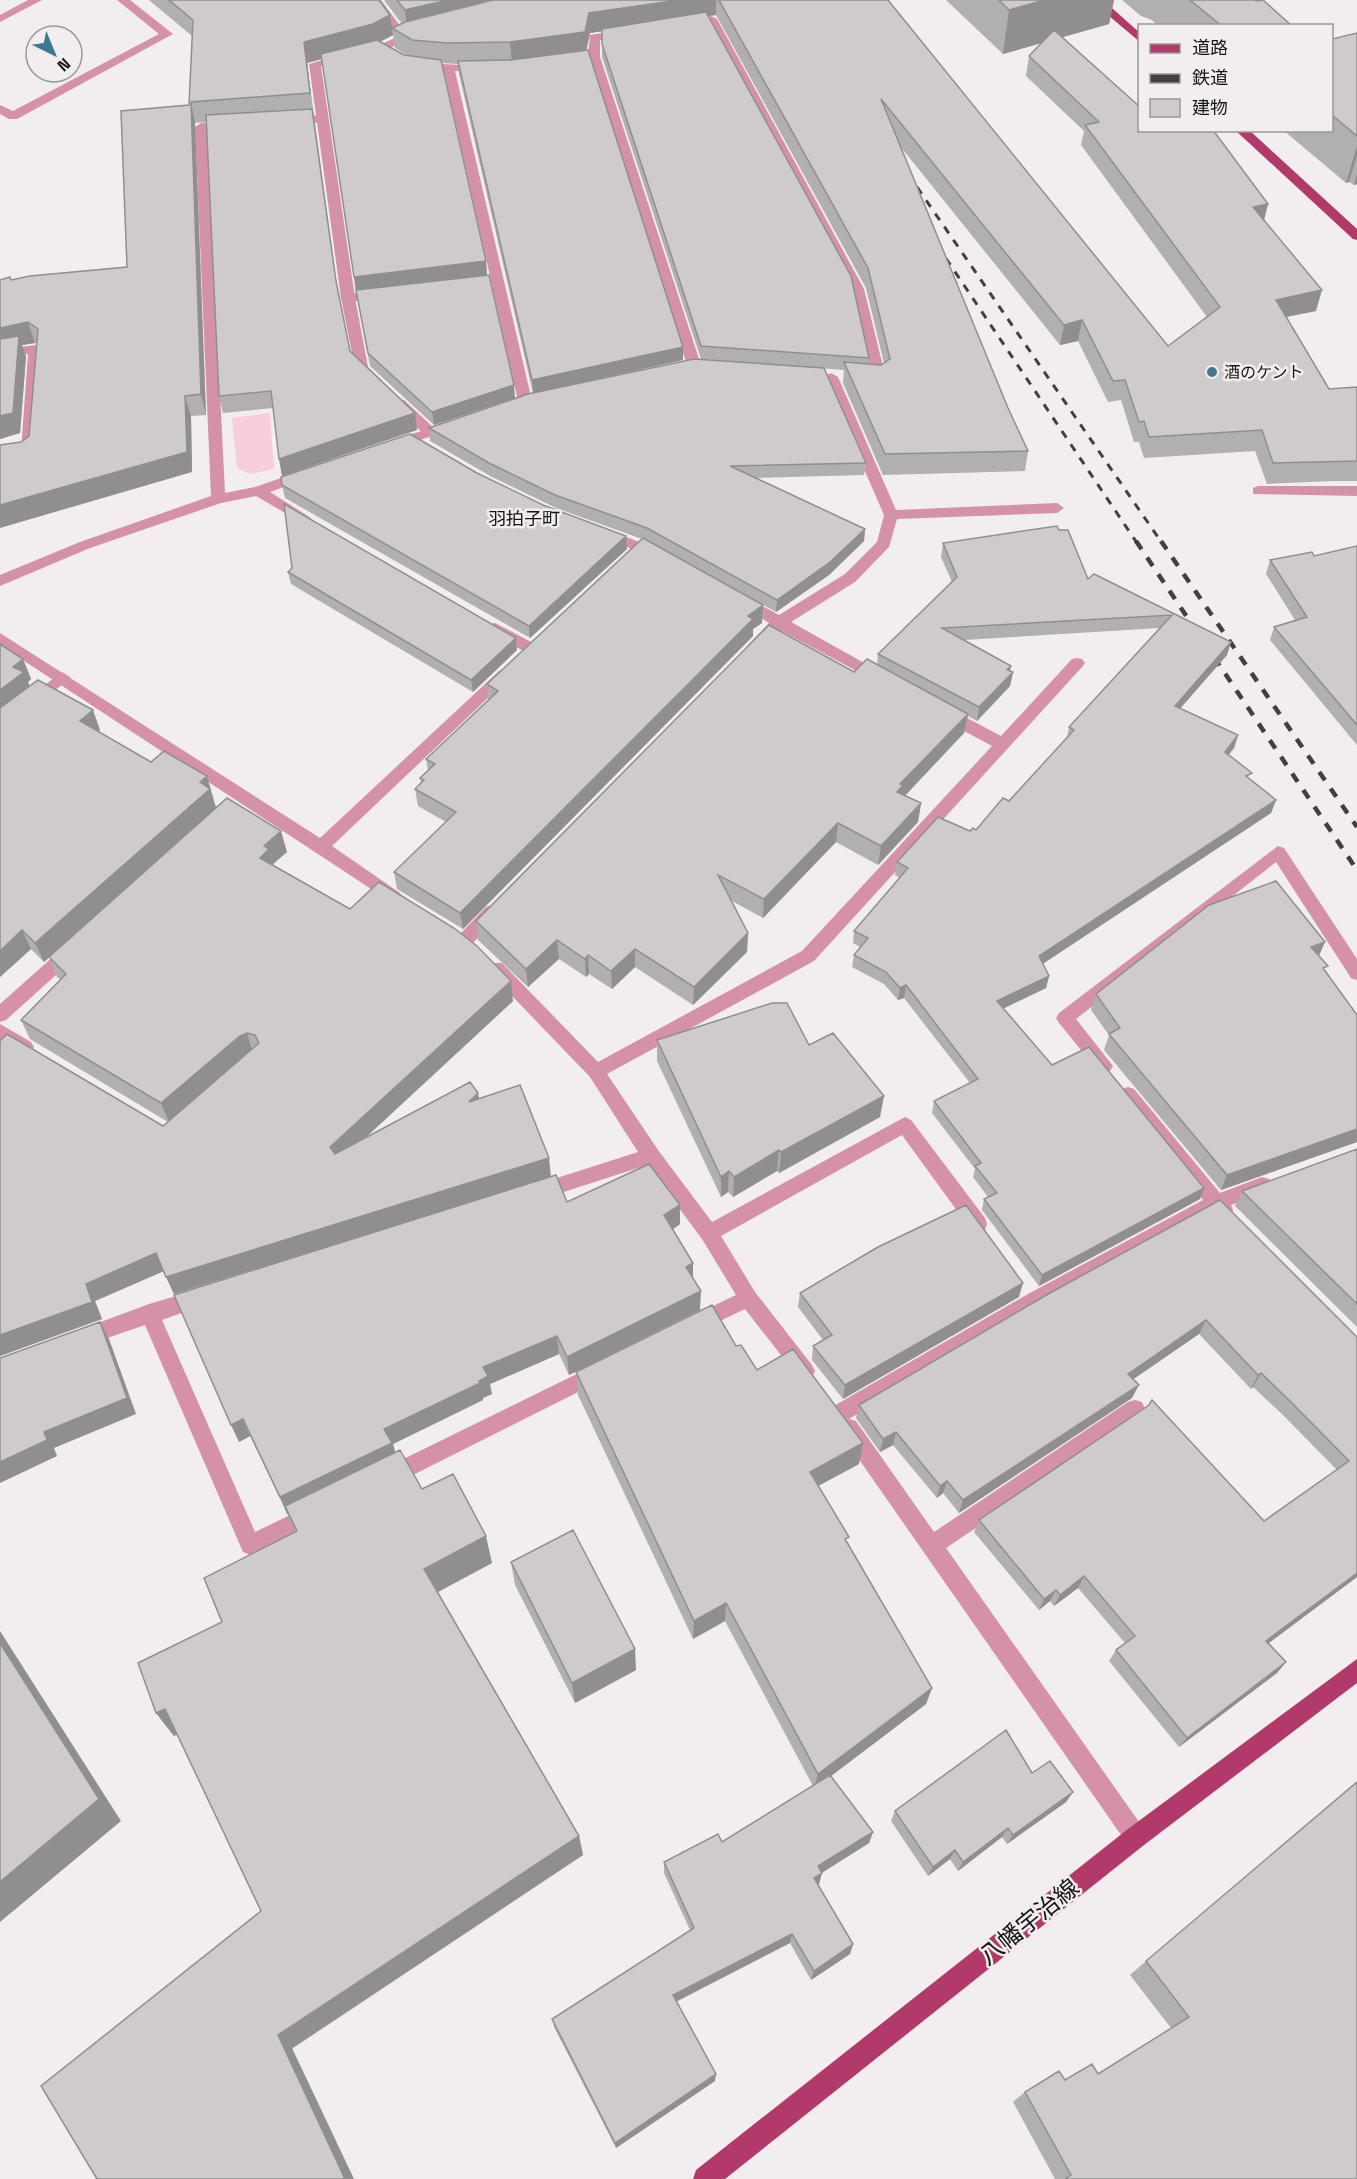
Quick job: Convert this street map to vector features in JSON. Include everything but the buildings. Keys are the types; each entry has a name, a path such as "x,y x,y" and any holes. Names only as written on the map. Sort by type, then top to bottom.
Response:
{"main road":[{"path":"1096,0 1138,37"},
{"path":"1243,132 1357,236"},
{"name":"八幡宇治線","path":"705,2179 1136,1837 1357,1670"}],"street":[{"path":"0,19 36,0"},
{"path":"0,109 13,116 167,34 123,0"},
{"path":"375,0 404,37"},
{"path":"676,25 711,20 858,289 879,379 837,377 891,515 884,544 850,578 778,623 745,657"},
{"path":"640,30 594,38 594,57 700,366 660,372"},
{"path":"427,32 404,37 370,51 315,64 348,298 362,368 430,432"},
{"path":"370,51 406,62 449,69 491,69"},
{"path":"547,63 594,57"},
{"path":"449,69 493,280 525,402"},
{"path":"278,122 322,119"},
{"path":"218,499 201,127 245,124"},
{"path":"348,298 394,292"},
{"path":"0,354 35,349 28,455 0,459"},
{"path":"375,451 462,422"},
{"path":"412,438 433,451"},
{"path":"0,581 85,545 218,499 258,490 323,469"},
{"path":"258,490 318,526"},
{"path":"1258,490 1357,491"},
{"path":"891,515 1057,508"},
{"path":"591,528 641,546 669,560"},
{"path":"624,562 641,546"},
{"path":"728,594 890,684"},
{"path":"321,847 528,653 481,620"},
{"path":"0,638 62,677 239,801 321,847 404,904"},
{"path":"596,1072 808,956 1077,663"},
{"path":"0,727 62,677"},
{"path":"931,706 1002,744"},
{"path":"1241,1227 1216,1202 1065,1018 1278,852 1357,974"},
{"path":"506,899 459,938 483,956 596,1072 651,1156 709,1233 748,1298 839,1414 1136,1837"},
{"path":"0,1015 87,937"},
{"path":"0,1031 40,1056"},
{"path":"709,1233 905,1125 987,1235"},
{"path":"526,1196 651,1156"},
{"path":"839,1414 1035,1300 1216,1202 1281,1178"},
{"path":"1021,1281 1035,1300"},
{"path":"64,1344 149,1313 218,1292"},
{"path":"685,1329 748,1298"},
{"path":"149,1313 250,1545 334,1503"},
{"path":"366,1488 610,1366"},
{"path":"933,1545 1135,1409"}],"shaded area":[{"path":"270,413 274,469 250,474 237,468 232,418"}],"railway":[{"path":"908,174 1162,543"},
{"path":"937,245 1137,543"},
{"path":"1136,541 1357,870"},
{"path":"1161,541 1357,827"}],"place":[{"name":"酒のケント","path":"1212,372"}],"district":[{"name":"羽拍子町","path":"524,519"}]}
